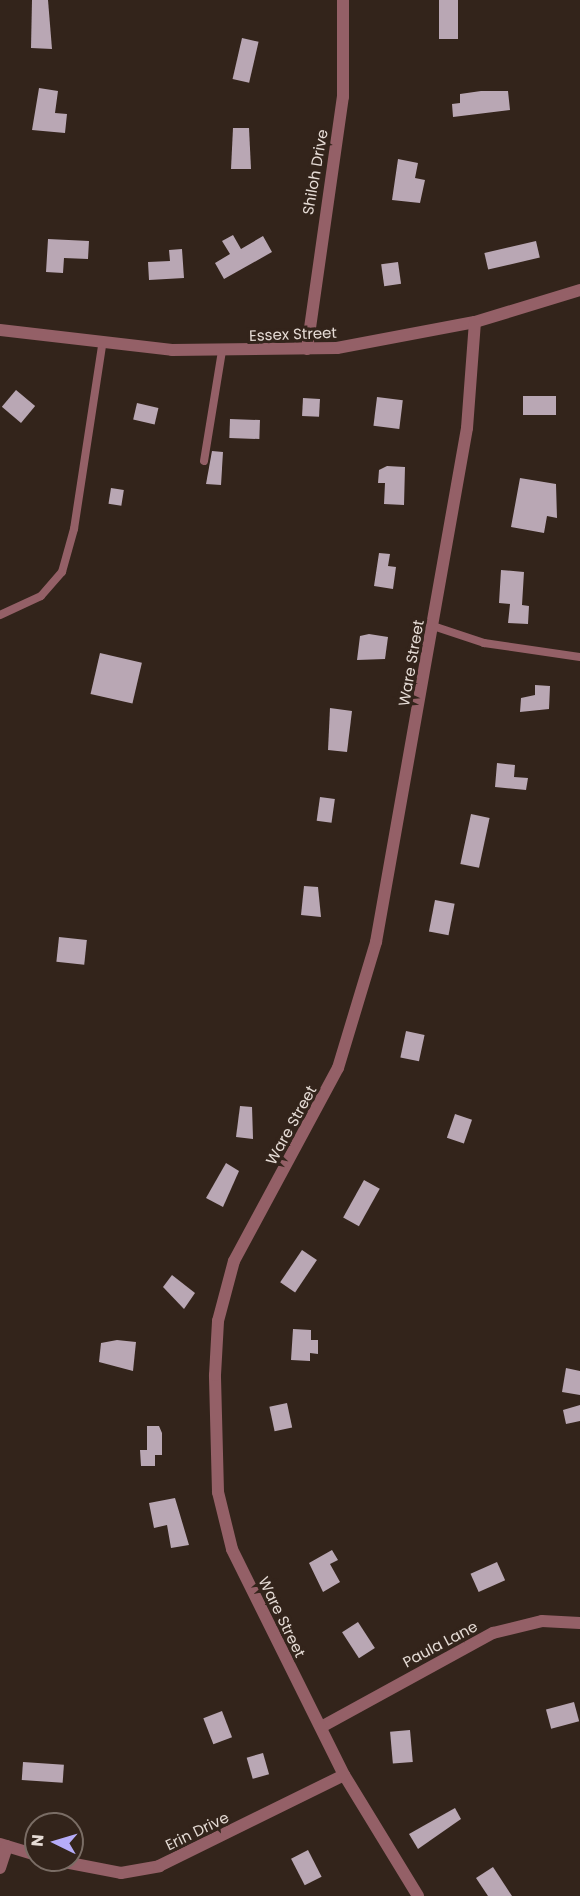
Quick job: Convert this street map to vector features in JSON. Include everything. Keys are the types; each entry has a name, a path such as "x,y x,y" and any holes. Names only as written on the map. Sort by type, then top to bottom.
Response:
{"street":[{"name":"Shiloh Drive","path":"307,349 343,97 343,0"},
{"name":"Essex Street","path":"0,330 102,346 222,351 307,349 400,339 475,322 580,290"},
{"name":"Ware Street","path":"418,1896 344,1775 323,1726 232,1549 218,1492 218,1321 234,1261 323,1101 359,1007 433,626 472,394 475,322"},
{"name":"Paula Lane","path":"323,1726 493,1633 542,1621 580,1623"},
{"name":"Erin Drive","path":"84,1866 121,1873 159,1866 344,1775"},
{"path":"0,1868 3,1845 24,1851"}],"lane":[{"path":"0,615 41,596 62,572 74,529 102,346"},
{"path":"204,461 222,351"},
{"path":"433,626 484,644 580,657"}],"building":[{"path":"32,0 48,0 52,49 31,48"},
{"path":"439,0 458,0 458,39 439,39"},
{"path":"242,38 259,42 249,83 233,79"},
{"path":"39,88 58,91 55,113 67,114 65,133 32,130"},
{"path":"508,91 510,110 453,117 452,104 460,103 460,94"},
{"path":"233,128 249,128 251,169 231,169"},
{"path":"398,159 418,163 415,178 425,180 420,203 392,200"},
{"path":"233,235 241,249 263,236 272,252 224,279 215,263 230,254 222,241"},
{"path":"48,239 89,241 88,259 64,258 63,273 46,272"},
{"path":"536,241 540,258 488,269 484,253"},
{"path":"182,249 184,278 149,280 148,262 170,261 169,250"},
{"path":"398,262 401,284 384,286 381,264"},
{"path":"16,390 35,406 21,423 2,407"},
{"path":"523,396 556,396 556,415 523,415"},
{"path":"377,397 403,400 399,429 373,426"},
{"path":"303,398 320,399 319,417 302,416"},
{"path":"137,403 158,408 155,425 133,420"},
{"path":"230,419 260,420 259,439 229,438"},
{"path":"212,451 223,452 221,485 206,484"},
{"path":"387,466 405,467 404,505 384,504 385,483 378,483 379,470"},
{"path":"520,478 556,484 557,518 547,516 544,533 511,527"},
{"path":"111,488 124,490 121,506 108,504"},
{"path":"379,553 390,554 388,566 396,567 393,589 374,586"},
{"path":"501,570 524,572 522,605 529,606 528,624 508,623 510,604 499,603"},
{"path":"369,634 388,637 385,659 357,660 360,636"},
{"path":"100,653 142,663 132,704 91,694"},
{"path":"535,685 550,686 549,709 520,712 521,698 535,695"},
{"path":"330,708 352,711 347,752 328,750"},
{"path":"497,763 515,765 514,777 528,778 526,790 495,787"},
{"path":"320,797 335,799 332,823 317,821"},
{"path":"471,814 490,818 479,868 460,864"},
{"path":"304,886 318,887 321,917 301,915"},
{"path":"435,900 455,904 449,935 429,931"},
{"path":"59,937 87,940 84,965 56,962"},
{"path":"406,1031 425,1035 419,1061 400,1057"},
{"path":"240,1106 252,1107 253,1139 236,1137"},
{"path":"455,1114 472,1120 464,1143 447,1138"},
{"path":"226,1163 239,1171 223,1207 206,1198"},
{"path":"364,1180 380,1189 359,1226 343,1218"},
{"path":"302,1250 317,1260 295,1292 280,1282"},
{"path":"172,1275 195,1293 184,1309 163,1287"},
{"path":"293,1329 311,1330 311,1340 318,1340 318,1354 310,1353 310,1361 291,1360"},
{"path":"117,1340 136,1342 133,1371 99,1362 101,1343"},
{"path":"566,1368 580,1371 580,1395 562,1392"},
{"path":"287,1403 292,1427 275,1431 269,1407"},
{"path":"580,1405 580,1421 566,1424 563,1410"},
{"path":"147,1426 159,1426 162,1433 162,1455 155,1455 155,1466 141,1466 140,1450 147,1450"},
{"path":"175,1498 189,1545 171,1548 167,1525 154,1528 149,1503"},
{"path":"332,1550 338,1560 330,1564 340,1582 323,1592 309,1563"},
{"path":"497,1562 505,1580 479,1592 471,1574"},
{"path":"358,1622 375,1648 359,1658 342,1632"},
{"path":"574,1702 579,1721 551,1729 546,1710"},
{"path":"222,1711 232,1737 213,1744 203,1718"},
{"path":"410,1730 413,1762 393,1764 390,1732"},
{"path":"263,1753 269,1774 253,1779 247,1758"},
{"path":"23,1762 64,1765 63,1783 22,1780"},
{"path":"455,1808 461,1819 418,1849 409,1834"},
{"path":"308,1850 322,1877 305,1885 291,1859"},
{"path":"493,1867 512,1896 488,1896 476,1878"}]}
